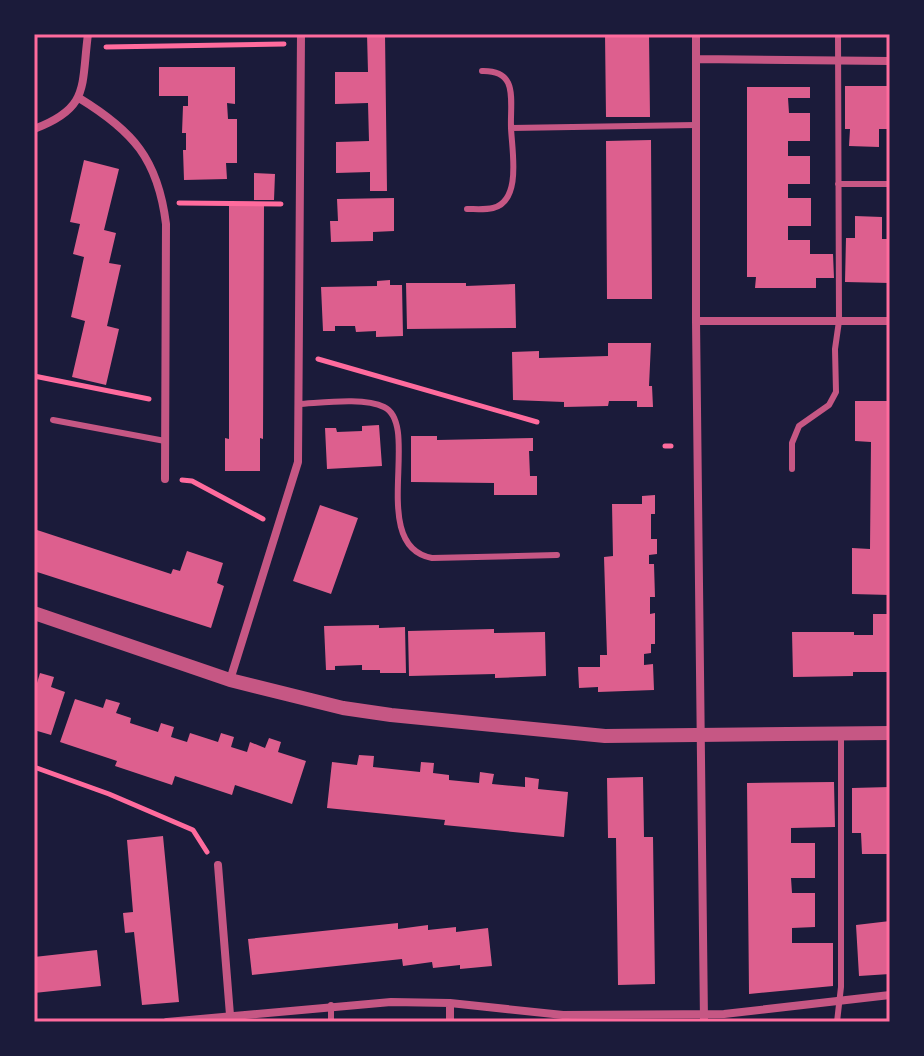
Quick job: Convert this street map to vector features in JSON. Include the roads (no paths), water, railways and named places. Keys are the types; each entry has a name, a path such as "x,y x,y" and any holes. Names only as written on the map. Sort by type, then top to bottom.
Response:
{"street":[{"path":"34,129 60,120 79,98 88,34"},
{"path":"230,680 298,462 301,34"},
{"path":"696,34 704,1018"},
{"path":"696,59 890,61"},
{"path":"79,98 110,117 136,143 154,169 164,203 165,479"},
{"path":"696,321 890,321"},
{"path":"34,613 230,680 343,708 391,715 605,736 890,733"},
{"path":"218,865 230,1015"},
{"path":"167,1022 217,1020 230,1015 391,1002 450,1003 564,1018 704,1018 890,995"},
{"path":"450,1003 450,1022"}],"lane":[{"path":"792,469 792,443 799,426 829,405 836,392 835,349 839,321 838,34"},
{"path":"467,209 494,208 507,200 512,184 510,84 505,75 495,70 482,71"},
{"path":"511,128 696,125"},
{"path":"838,184 890,184"},
{"path":"298,404 373,403 387,408 395,419 398,442 399,518 405,541 419,555 432,558 557,555"},
{"path":"53,420 165,441"},
{"path":"837,1022 836,1010 841,1001 841,732"},
{"path":"331,1005 331,1022"}]}
